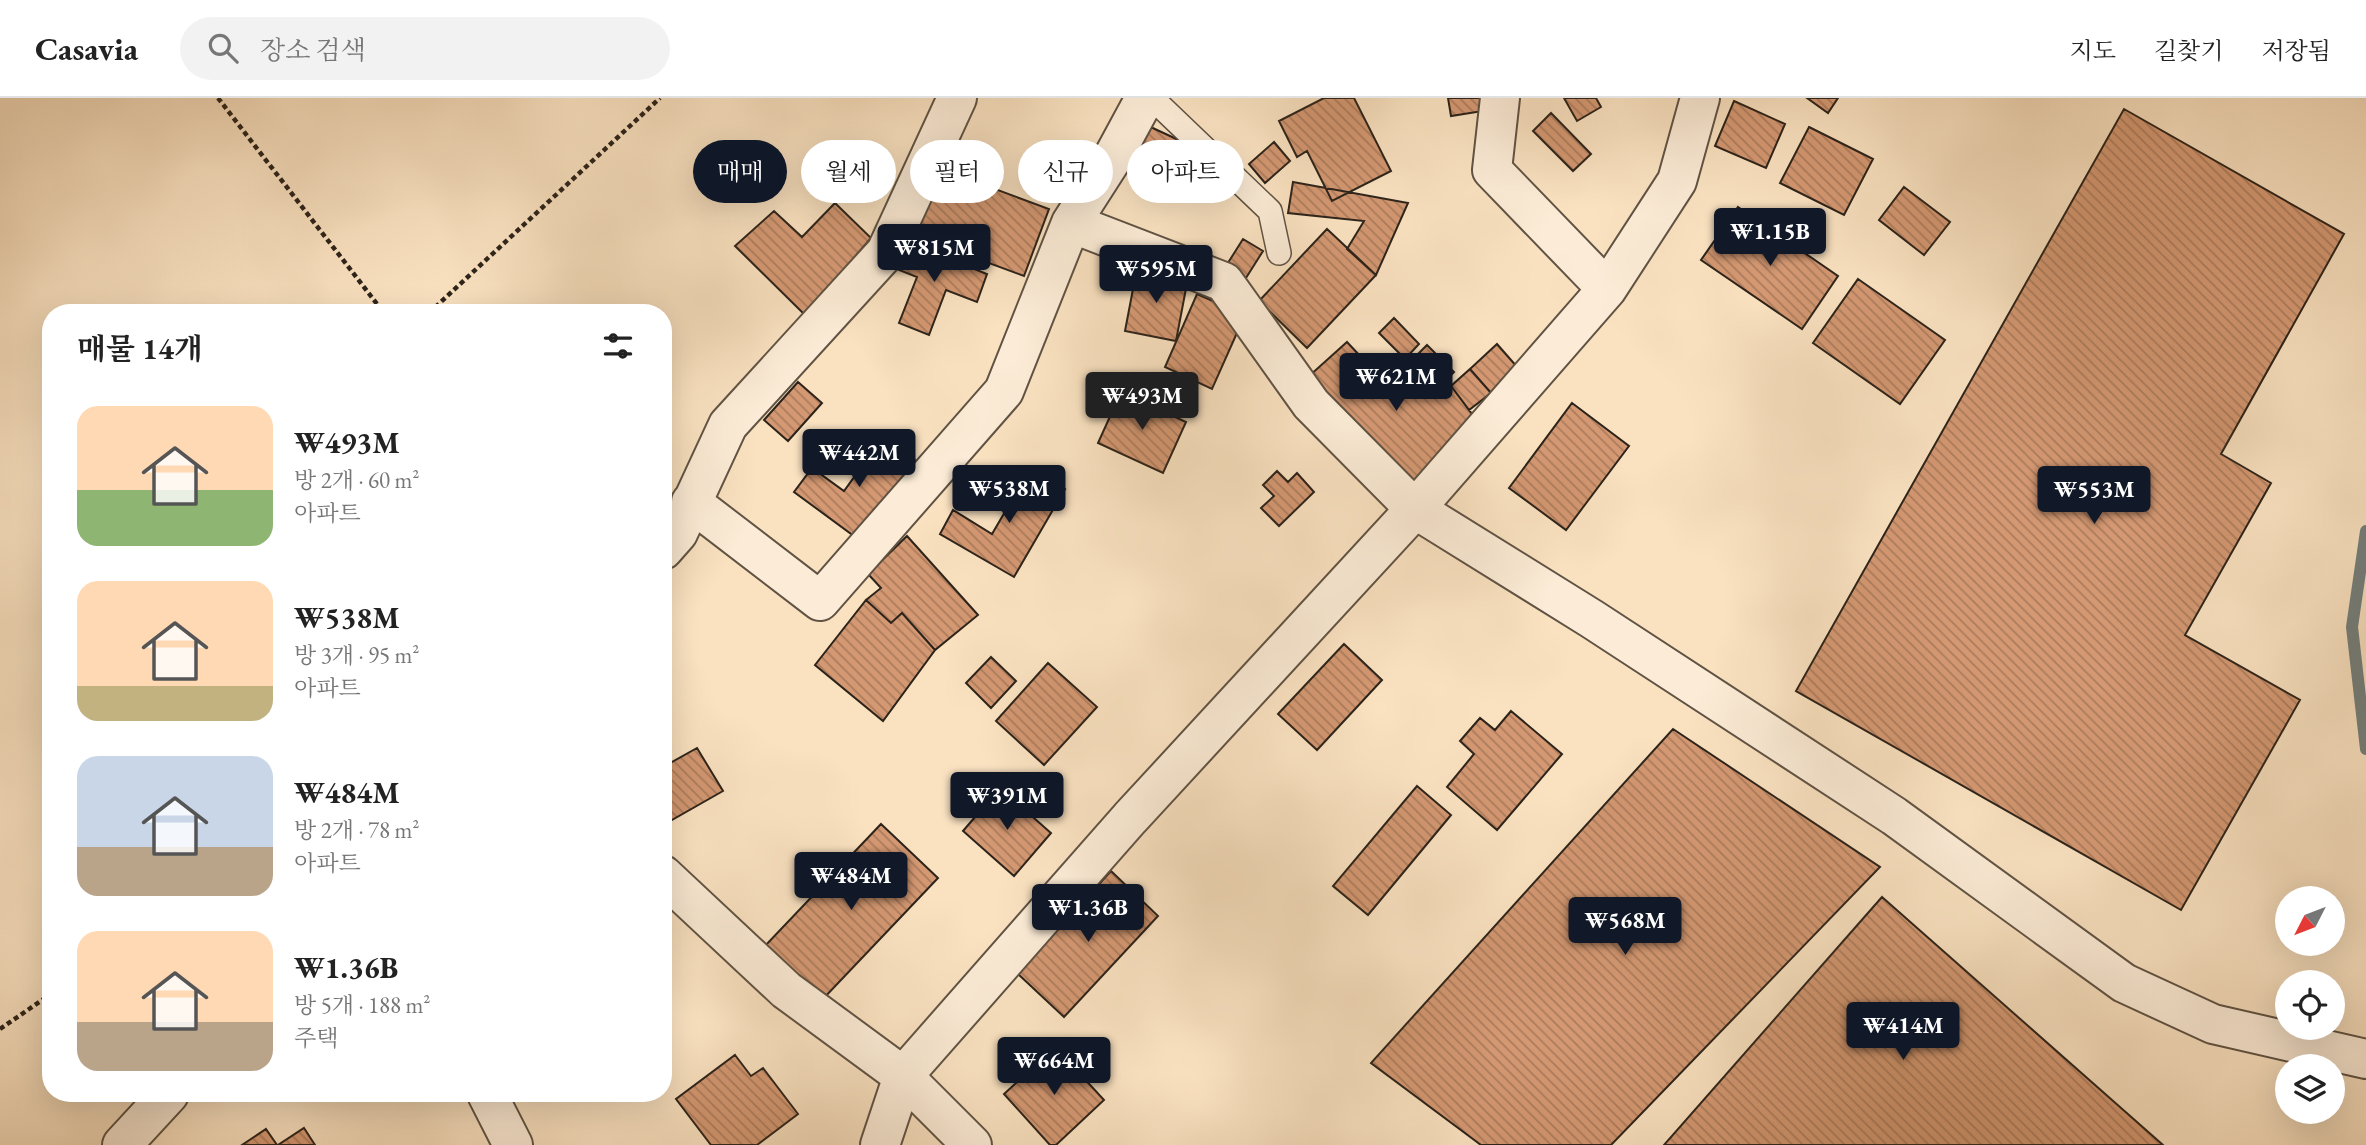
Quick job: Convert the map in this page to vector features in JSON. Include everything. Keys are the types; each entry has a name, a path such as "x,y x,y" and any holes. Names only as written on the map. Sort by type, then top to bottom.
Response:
{"street":[{"path":"672,540 678,533 728,425 886,252 957,98"},
{"path":"691,502 820,601 1004,391 1071,223 1112,159 1145,98"},
{"path":"1500,98 1492,170 1607,289"},
{"path":"880,1145 903,1076 1130,818 1415,509 1607,289 1677,181 1700,98"},
{"path":"1071,223 1224,282 1311,404 1415,509 1592,619 1894,816 2124,983 2213,1024 2366,1059"},
{"path":"672,883 786,990 903,1076 972,1145"},
{"path":"122,1145 162,1102"},
{"path":"491,1102 513,1145"}],"lane":[{"path":"1152,98 1270,211 1279,253"}],"path":[{"path":"218,98 377,304"},
{"path":"439,304 660,98"},
{"path":"0,1028 42,1000"}],"building":[{"path":"1324,98 1354,98 1391,171 1332,201 1307,151 1297,157 1279,121"},
{"path":"1448,98 1481,98 1483,111 1451,116"},
{"path":"1564,98 1596,98 1601,107 1577,121"},
{"path":"1807,98 1838,98 1828,113"},
{"path":"1734,101 1785,124 1766,168 1715,146"},
{"path":"2124,109 2344,234 2221,454 2271,483 2185,635 2300,700 2181,910 1796,691"},
{"path":"1551,113 1591,154 1573,171 1533,131"},
{"path":"1142,123 1179,140 1134,140"},
{"path":"1809,127 1873,159 1844,215 1780,183"},
{"path":"1274,142 1290,161 1265,183 1249,164"},
{"path":"1293,182 1408,203 1376,275 1347,249 1364,221 1288,213"},
{"path":"1904,187 1950,222 1924,255 1879,220"},
{"path":"1004,192 1018,198 1018,203 1033,203 1049,209 1024,276 913,235 925,203 1004,203"},
{"path":"835,203 871,238 805,315 735,246 774,211 802,237"},
{"path":"1738,207 1838,276 1802,329 1701,260"},
{"path":"1327,229 1376,275 1307,348 1259,301"},
{"path":"1243,239 1263,251 1246,278 1226,266"},
{"path":"904,241 987,274 977,302 946,290 929,335 899,323 917,277 894,268"},
{"path":"1137,268 1188,278 1176,341 1125,331"},
{"path":"1858,279 1945,340 1900,404 1813,343"},
{"path":"1197,294 1245,315 1212,389 1165,367"},
{"path":"1394,318 1419,344 1405,359 1379,333"},
{"path":"1347,342 1391,389 1411,370 1436,398 1451,386 1478,422 1416,489 1308,377"},
{"path":"1497,344 1518,368 1491,393 1470,369"},
{"path":"1427,345 1454,372 1439,388 1411,361"},
{"path":"1470,369 1491,393 1469,410 1451,386"},
{"path":"798,382 822,403 788,441 764,420"},
{"path":"1121,392 1186,422 1163,473 1098,443"},
{"path":"1572,403 1629,446 1566,530 1509,488"},
{"path":"883,437 916,461 858,539 794,492 812,468 844,491"},
{"path":"1030,469 1065,489 1014,577 940,534 953,510 992,534"},
{"path":"1277,471 1288,482 1297,473 1314,492 1279,526 1261,508 1274,496 1263,485"},
{"path":"907,536 978,615 935,650 902,613 891,623 866,600 881,588 868,574"},
{"path":"866,600 891,623 902,613 935,650 883,721 815,665"},
{"path":"1344,644 1382,680 1317,750 1278,714"},
{"path":"991,657 1016,681 991,708 966,683"},
{"path":"1048,663 1097,707 1044,765 996,721"},
{"path":"1511,711 1562,754 1497,830 1447,787 1474,754 1460,741 1480,718 1495,730"},
{"path":"1673,729 1880,867 1611,1145 1481,1145 1371,1063"},
{"path":"697,748 723,791 672,820 672,762"},
{"path":"1417,786 1451,815 1368,915 1333,886"},
{"path":"1000,788 1051,833 1014,876 963,831"},
{"path":"881,824 938,878 821,1001 764,947"},
{"path":"1111,871 1158,916 1064,1017 1017,973"},
{"path":"1882,897 2163,1145 1664,1145"},
{"path":"1055,1047 1104,1100 1056,1145 1050,1145 1004,1094"},
{"path":"735,1055 751,1076 763,1068 798,1114 757,1145 711,1145 676,1099"},
{"path":"304,1128 315,1145 278,1145"},
{"path":"266,1129 277,1145 242,1145"}],"waterway":[{"path":"2366,531 2352,627 2366,749"}]}
